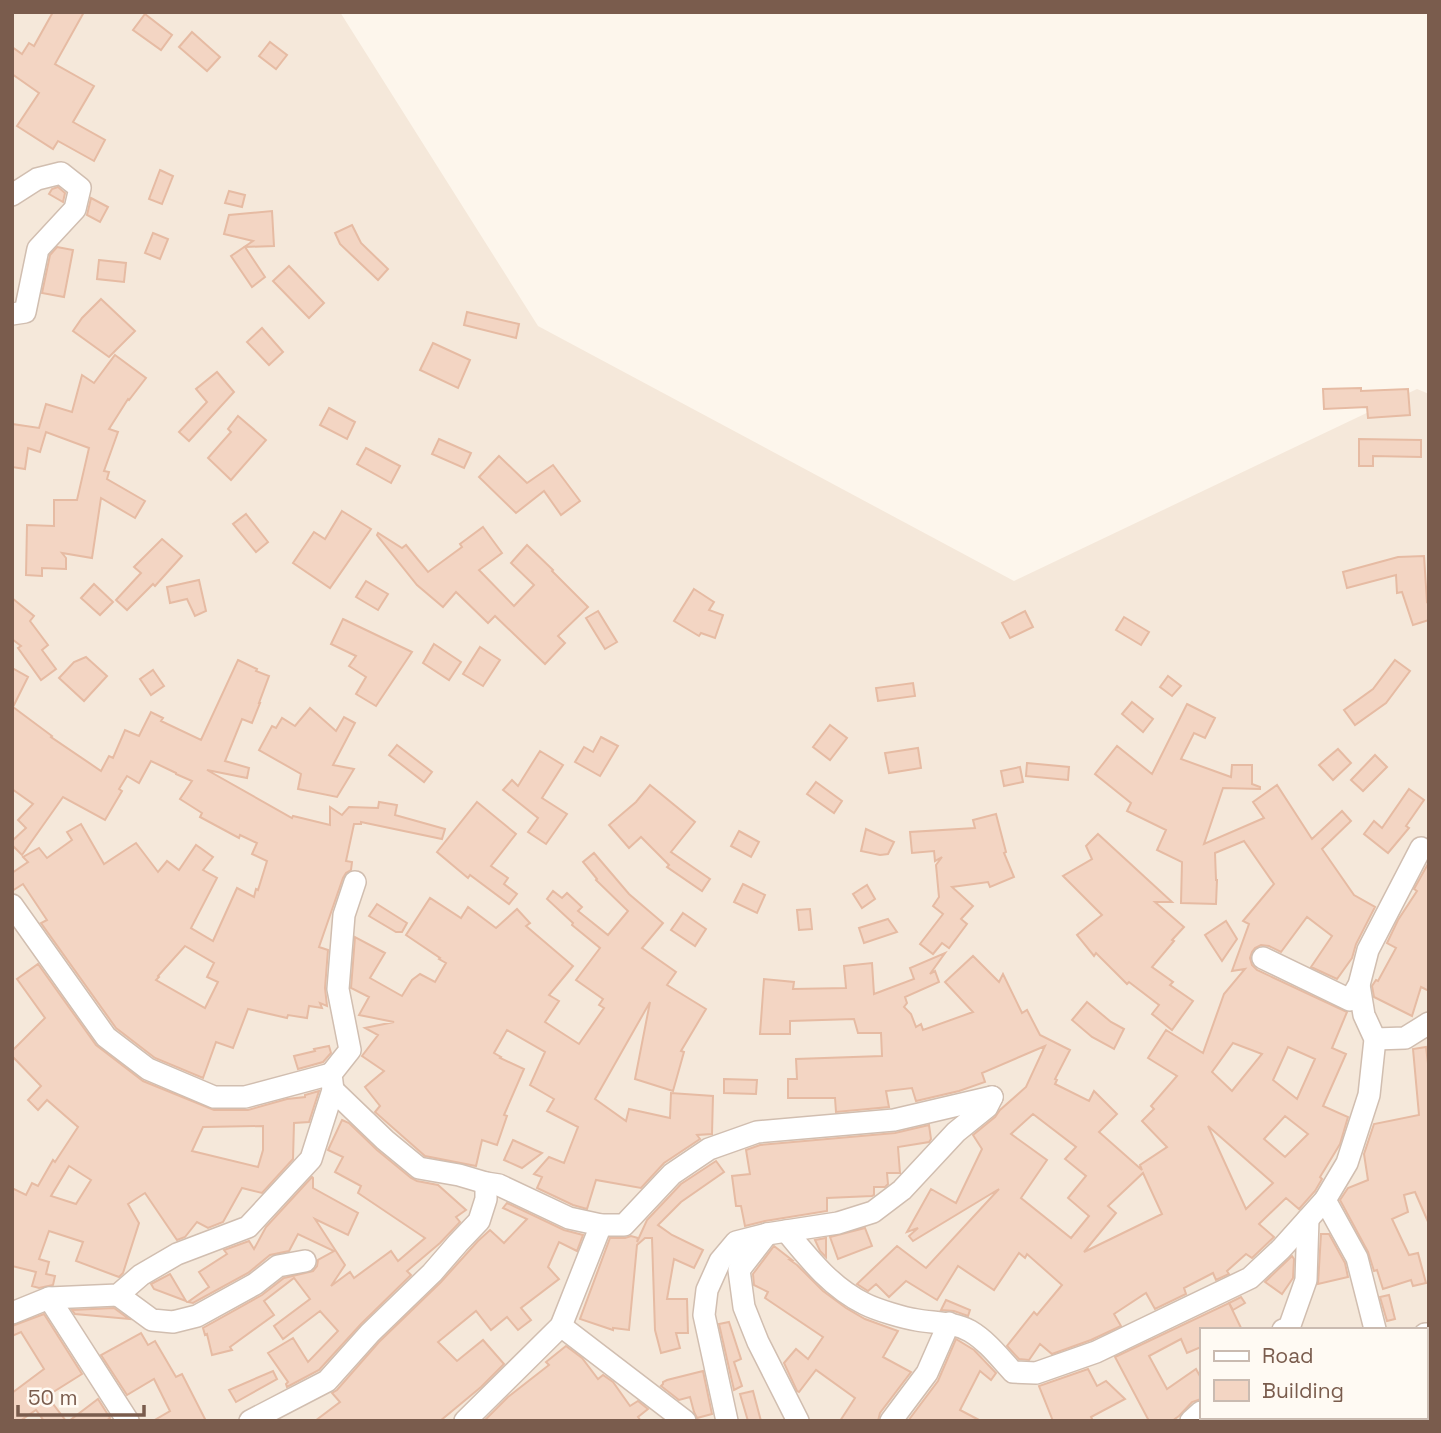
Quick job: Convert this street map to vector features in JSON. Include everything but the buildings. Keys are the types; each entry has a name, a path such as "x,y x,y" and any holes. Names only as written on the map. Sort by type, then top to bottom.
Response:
{"street":[{"path":"12,195 37,179 61,173 80,188 75,209 38,249 25,312 12,314"},
{"path":"1263,958 1350,1000 1359,985 1368,950 1421,848"},
{"path":"12,1313 49,1298 118,1295 141,1275 177,1254 248,1227 311,1159 332,1082 350,1050 338,989 344,915 355,882"},
{"path":"12,905 106,1037 148,1069 214,1097 245,1097 332,1082"},
{"path":"776,1232 839,1288 866,1304 914,1320 949,1323 969,1330 993,1349 1013,1372 1037,1373 1096,1352 1250,1278 1281,1249 1325,1199 1347,1163 1369,1095 1375,1039 1364,1015 1359,985"},
{"path":"1375,1039 1405,1038 1429,1023"},
{"path":"332,1082 385,1140 419,1168 499,1185 569,1218 601,1225 624,1225 672,1174 709,1149 757,1132 894,1120 992,1097 987,1107 956,1132 902,1190 873,1212 838,1223 776,1232 736,1242 720,1261 707,1290 704,1315 727,1421"},
{"path":"250,1421 327,1381 479,1222 486,1199 486,1183"},
{"path":"1325,1199 1357,1258 1374,1328"},
{"path":"1290,1328 1306,1280 1308,1219"},
{"path":"465,1421 561,1326 601,1225"},
{"path":"776,1232 739,1270 744,1307 758,1342 799,1421"},
{"path":"118,1295 152,1320 173,1322 197,1316 255,1284 278,1266 305,1261"},
{"path":"49,1298 128,1421"},
{"path":"891,1421 927,1373 949,1323"},
{"path":"561,1326 685,1421"}],"shaded area":[{"path":"12,12 340,12 538,326 1014,581 1417,389 1429,394 1429,1421 12,1421"}]}
